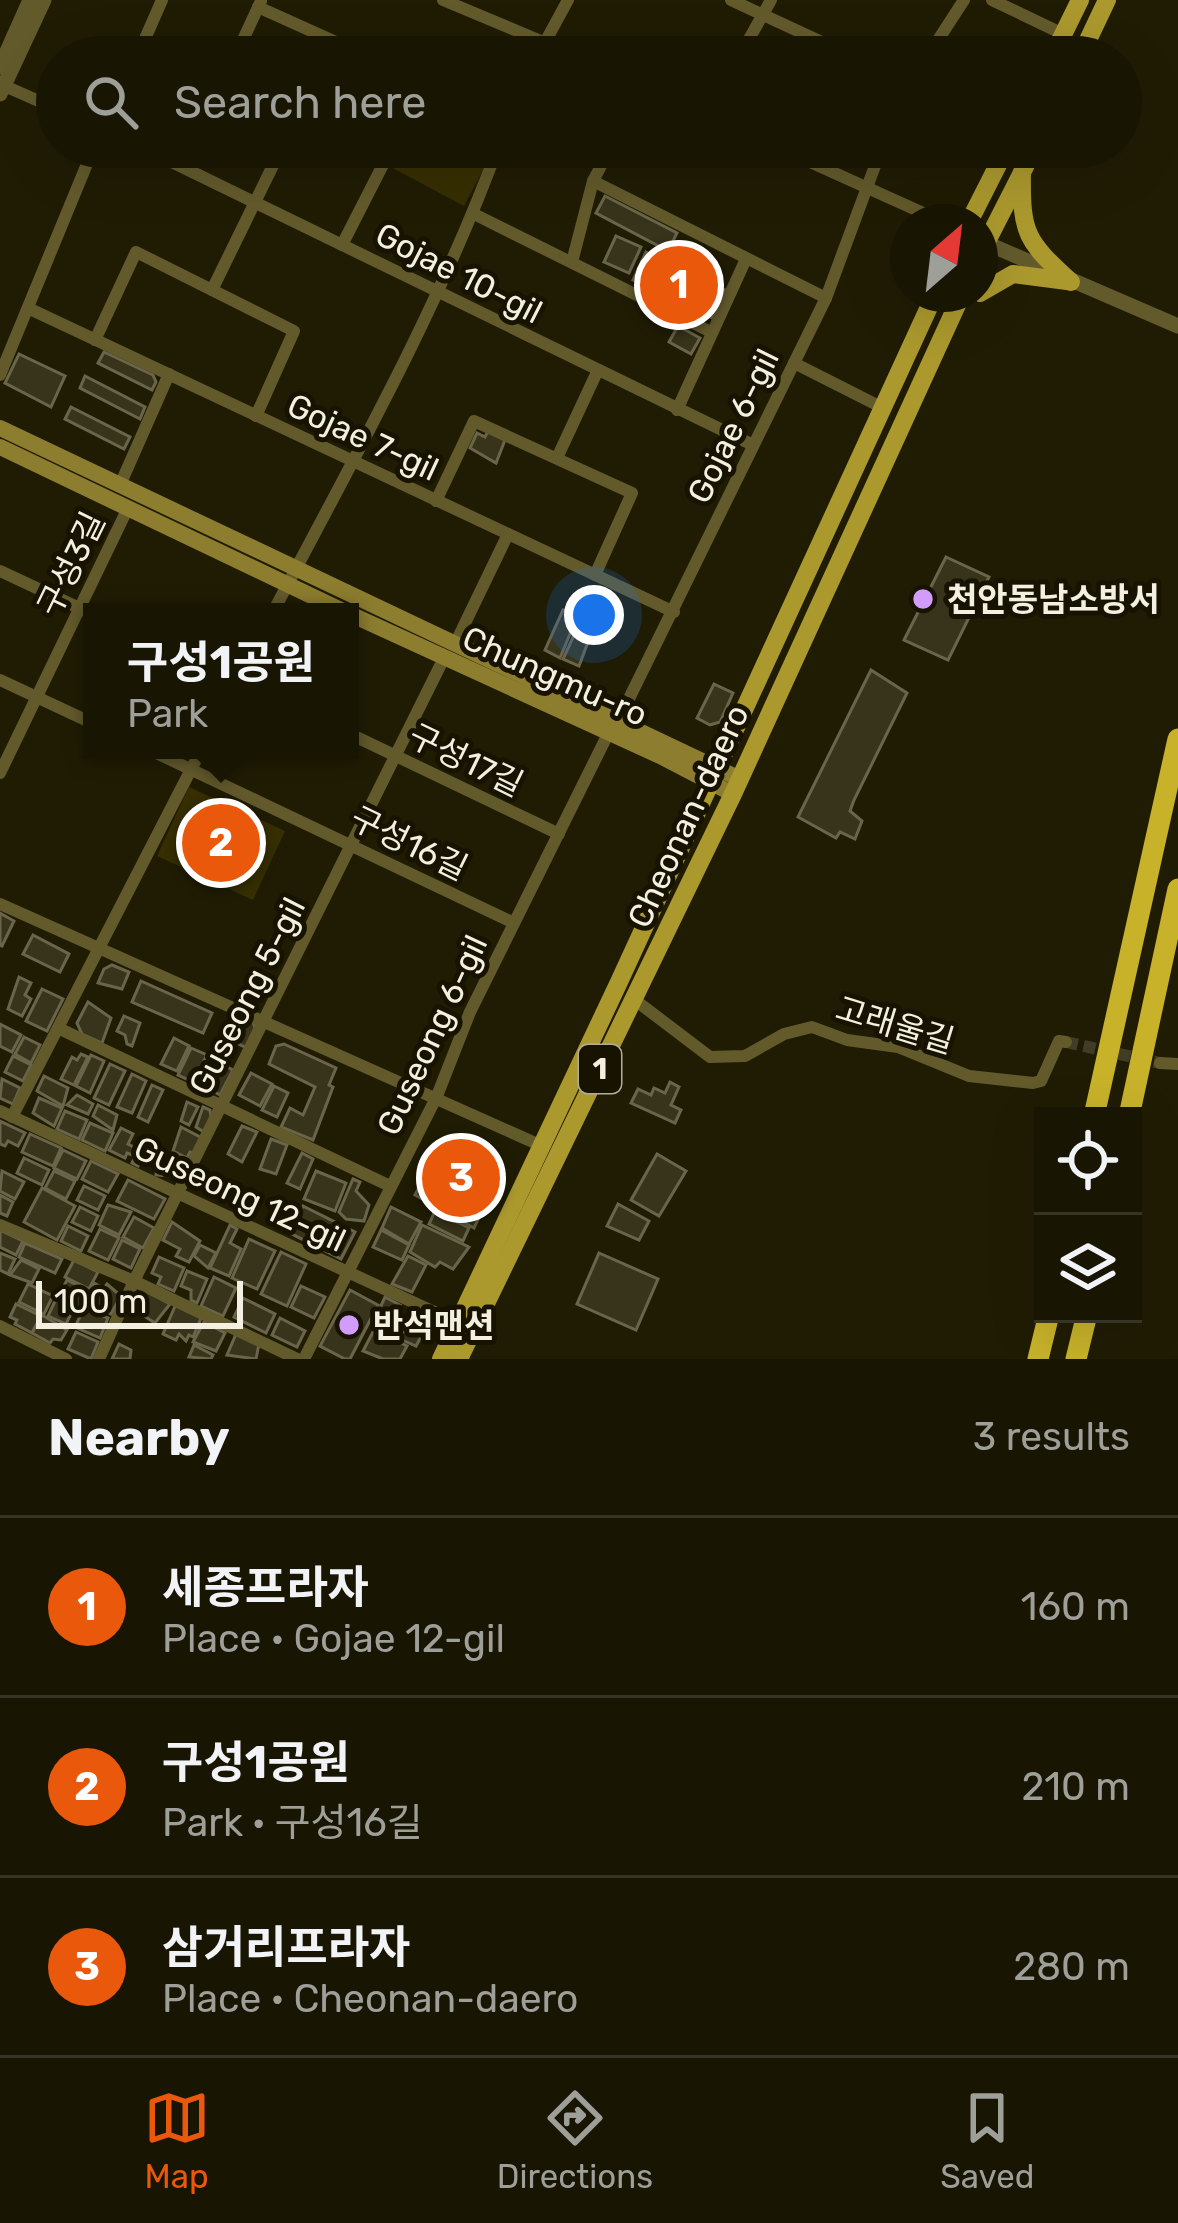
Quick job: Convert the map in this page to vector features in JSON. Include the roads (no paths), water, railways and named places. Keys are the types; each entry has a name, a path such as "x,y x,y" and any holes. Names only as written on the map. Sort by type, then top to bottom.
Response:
{"highway":[{"path":"1096,1107 1178,739"},
{"path":"1132,1107 1178,889"},
{"path":"1039,1359 1047,1323"},
{"path":"1076,1359 1085,1323"}],"main road":[{"path":"1063,34 1080,0"},
{"path":"1090,36 1107,0"},
{"path":"978,204 996,168"},
{"path":"998,216 1024,168"},
{"path":"1022,172 1022,213 1030,241 1072,282"},
{"path":"998,283 1013,274 1072,282"},
{"name":"Cheonan-daero","path":"441,1359 926,312"},
{"name":"Cheonan-daero","path":"459,1359 736,786 954,312"},
{"path":"943,335 964,312"},
{"name":"Chungmu-ro","path":"0,428 120,485 332,603"},
{"name":"Chungmu-ro","path":"0,447 347,603"},
{"name":"Chungmu-ro","path":"359,609 736,786"},
{"name":"Chungmu-ro","path":"359,617 449,651"}],"street":[{"path":"0,67 30,0"},
{"path":"36,101 1,88 44,0"},
{"path":"146,36 162,0"},
{"path":"443,0 467,5 532,36"},
{"path":"547,36 568,0"},
{"path":"731,0 808,36"},
{"path":"750,36 771,0"},
{"path":"941,36 964,0"},
{"path":"992,0 1063,34"},
{"path":"244,36 259,3 326,36"},
{"path":"0,375 86,168"},
{"name":"Gojae 10-gil","path":"186,168 753,445"},
{"path":"212,290 271,168"},
{"path":"342,244 380,168"},
{"path":"278,603 474,214 490,168"},
{"path":"572,262 600,168"},
{"path":"826,168 906,204"},
{"name":"Gojae 6-gil","path":"613,728 826,298 873,168"},
{"path":"593,181 826,298"},
{"path":"474,214 711,332"},
{"path":"95,340 136,252 294,331 256,416"},
{"path":"998,252 1178,326"},
{"path":"677,410 746,260"},
{"name":"Gojae 7-gil","path":"30,308 674,612"},
{"path":"794,363 880,407"},
{"path":"556,458 598,372"},
{"path":"120,485 169,374"},
{"path":"436,501 474,421 632,493 596,575"},
{"name":"구성3길","path":"89,603 128,508"},
{"name":"Chungmu-ro","path":"449,651 508,534"},
{"path":"0,571 83,610"},
{"name":"구성3길","path":"0,773 83,616"},
{"name":"Guseong 5-gil","path":"99,1359 449,651"},
{"path":"0,680 83,719"},
{"name":"Guseong 6-gil","path":"301,1359 436,1096 470,1012 613,728"},
{"name":"구성17길","path":"359,738 559,834"},
{"name":"구성16길","path":"168,759 514,923"},
{"path":"6,1114 58,1028 196,759"},
{"path":"0,904 542,1145"},
{"name":"고래울길","path":"634,1000 710,1057 745,1056 784,1034 812,1027 847,1040 898,1047 969,1076 1033,1083 1041,1082 1059,1041 1066,1042"},
{"path":"58,1028 390,1186"},
{"path":"1160,1063 1178,1064"},
{"name":"Guseong 12-gil","path":"6,1114 458,1323"},
{"path":"0,1225 301,1359"},
{"path":"0,1326 66,1359"}],"tunnel":[{"path":"1066,1042 1160,1063"}],"place":[{"name":"세종프라자","path":"679,285"},
{"name":"천안동남소방서","path":"923,599"},
{"name":"구성1공원","path":"221,843"},
{"name":"삼거리프라자","path":"461,1178"},
{"name":"반석맨션","path":"349,1325"}]}
